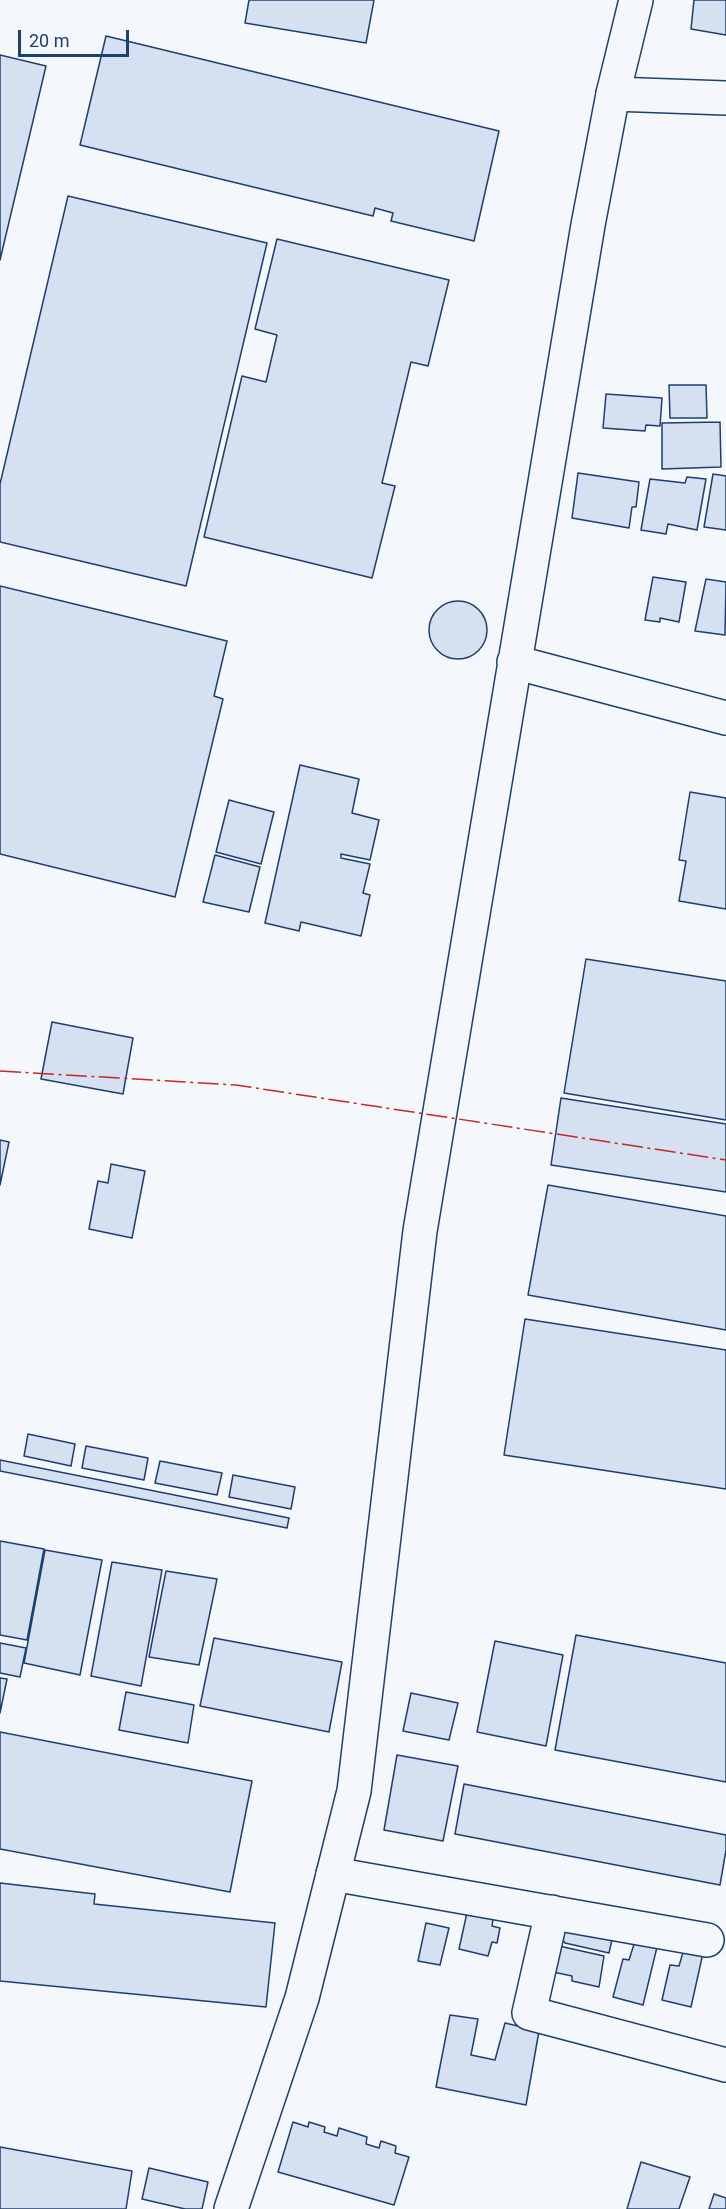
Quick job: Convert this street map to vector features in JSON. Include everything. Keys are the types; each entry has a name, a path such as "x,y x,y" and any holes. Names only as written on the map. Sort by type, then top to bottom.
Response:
{"street":[{"path":"231,2209 302,1998 354,1791 420,1231 586,236 614,94 636,0"},
{"path":"614,94 726,98"},
{"path":"514,662 726,718"},
{"path":"333,1874 706,1940"},
{"path":"552,1912 529,2013 726,2065"}],"building":[{"path":"249,0 374,0 366,43 245,23"},
{"path":"694,0 726,0 726,35 691,29"},
{"path":"106,36 499,131 474,241 391,221 393,213 375,208 373,216 80,145"},
{"path":"0,55 46,66 0,260"},
{"path":"68,196 267,243 186,586 0,542 0,484"},
{"path":"277,239 449,280 428,366 411,362 382,483 395,486 372,578 204,537 242,376 266,382 277,335 255,329"},
{"path":"669,385 706,385 707,418 670,418"},
{"path":"606,394 662,398 660,426 646,425 645,431 603,428"},
{"path":"720,422 721,467 662,469 662,423"},
{"path":"578,473 639,482 636,507 632,507 629,528 572,518"},
{"path":"713,474 726,476 726,530 704,527"},
{"path":"687,477 706,479 697,530 668,524 666,534 641,530 650,479 685,483"},
{"path":"653,577 686,582 679,622 660,618 660,622 645,620"},
{"path":"706,579 726,582 725,635 695,631"},
{"path":"0,586 227,641 214,696 223,699 175,897 0,854"},
{"path":"452,601 464,601 479,609 487,624 487,636 479,651 464,659 452,659 437,651 429,636 429,624 437,609"},
{"path":"300,765 359,779 352,813 379,820 370,860 341,854 341,858 370,864 363,893 370,895 361,936 301,922 299,931 265,923"},
{"path":"690,792 726,798 726,909 679,901 686,861 679,860"},
{"path":"229,800 274,812 261,864 216,852"},
{"path":"215,855 260,867 249,912 203,902"},
{"path":"586,959 726,981 726,1120 564,1093"},
{"path":"52,1022 133,1038 123,1094 41,1079"},
{"path":"561,1098 726,1124 726,1192 551,1165"},
{"path":"0,1140 9,1142 0,1185"},
{"path":"111,1164 145,1171 132,1238 89,1229 98,1181 108,1183"},
{"path":"548,1185 726,1216 726,1330 528,1295"},
{"path":"525,1319 726,1350 726,1489 504,1455"},
{"path":"28,1434 75,1444 71,1466 24,1456"},
{"path":"86,1446 148,1458 144,1480 82,1468"},
{"path":"0,1460 289,1518 287,1528 0,1471"},
{"path":"160,1461 222,1473 217,1495 155,1483"},
{"path":"233,1475 295,1487 291,1509 229,1497"},
{"path":"0,1541 44,1549 27,1640 0,1635"},
{"path":"45,1550 102,1560 80,1675 24,1663"},
{"path":"112,1562 162,1570 141,1686 91,1676"},
{"path":"166,1571 217,1579 199,1665 149,1657"},
{"path":"576,1635 726,1663 726,1782 555,1750"},
{"path":"214,1638 342,1662 329,1732 200,1706"},
{"path":"495,1641 563,1655 546,1746 477,1732"},
{"path":"0,1643 26,1648 20,1677 0,1673"},
{"path":"0,1678 7,1679 0,1713"},
{"path":"126,1692 194,1705 188,1743 119,1730"},
{"path":"411,1693 458,1703 449,1740 403,1731"},
{"path":"0,1732 252,1781 230,1892 0,1849"},
{"path":"397,1755 458,1766 443,1841 384,1830"},
{"path":"464,1784 726,1835 720,1885 455,1834"},
{"path":"0,1883 95,1894 94,1904 275,1923 266,2007 0,1981"},
{"path":"468,1908 494,1913 492,1926 500,1928 497,1943 492,1942 488,1956 459,1949"},
{"path":"567,1918 615,1926 609,1953 565,1943 562,1939"},
{"path":"426,1923 449,1928 440,1965 418,1961"},
{"path":"635,1941 657,1947 643,2005 613,1997 623,1959 629,1960"},
{"path":"550,1944 604,1956 599,1987 572,1981 572,1976 553,1972"},
{"path":"684,1949 703,1953 691,2007 662,2000 670,1965 679,1966"},
{"path":"450,2015 478,2019 471,2055 495,2060 505,2023 539,2031 526,2105 436,2087"},
{"path":"293,2122 308,2127 309,2122 325,2127 324,2132 337,2136 339,2128 367,2137 366,2144 379,2148 381,2141 396,2146 395,2153 409,2157 394,2205 278,2172"},
{"path":"0,2147 132,2171 126,2209 0,2209"},
{"path":"641,2162 690,2177 679,2209 627,2209"},
{"path":"149,2168 208,2182 202,2209 185,2209 142,2199"},
{"path":"714,2194 726,2198 726,2209 709,2209"}],"power":[{"path":"0,1071 236,1085 726,1160"}]}
